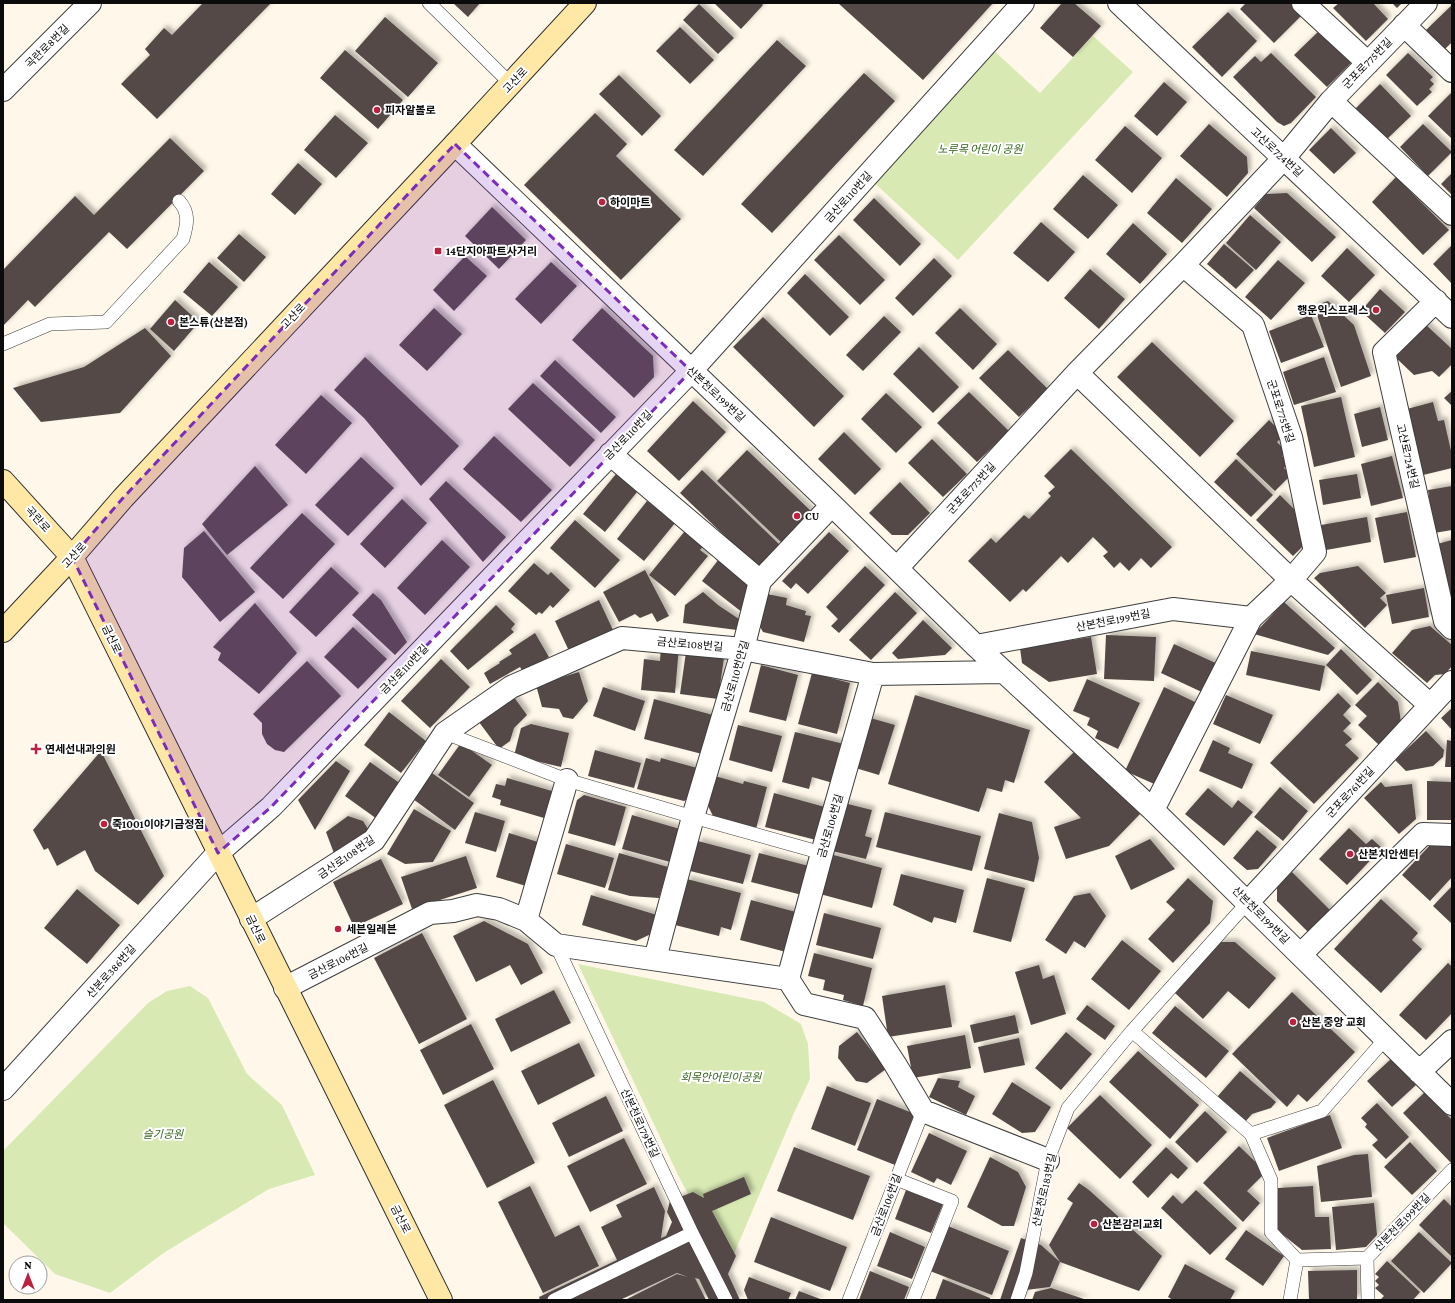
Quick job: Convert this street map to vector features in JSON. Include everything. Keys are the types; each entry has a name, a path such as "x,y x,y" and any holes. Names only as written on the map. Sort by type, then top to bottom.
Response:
{"street":[{"name":"곡란로8번길","path":"3,90 90,3"},
{"name":"고산로","path":"3,631 72,557 123,498 585,3"},
{"name":"금산로110번길","path":"218,854 271,807 691,371 1023,3"},
{"name":"고산로724번길","path":"1118,3 1452,317"},
{"path":"1303,3 1368,63"},
{"name":"군포로775번길","path":"897,568 1077,373 1183,265 1284,158 1331,101 1426,3"},
{"path":"1404,25 1452,70"},
{"path":"1331,101 1452,214"},
{"name":"산본천로199번길","path":"455,144 832,505 976,646 1153,810 1452,1104"},
{"name":"군포로775번길","path":"1183,265 1253,325 1290,437 1316,552 1291,580"},
{"name":"고산로724번길","path":"1436,301 1384,352 1446,621 1452,628"},
{"path":"1077,373 1291,580 1430,705"},
{"path":"610,454 760,581 832,505"},
{"name":"곡란로","path":"3,481 72,557"},
{"name":"금산로","path":"72,557 218,854 441,1300"},
{"path":"1153,810 1251,618 1291,580"},
{"name":"금산로110번안길","path":"655,959 693,817 743,649 760,581"},
{"name":"산본천로199번길","path":"976,646 1173,609 1251,618"},
{"name":"금산로108번길","path":"251,919 374,840 445,732 511,687 622,638 743,649 873,674 1004,672"},
{"name":"금산로106번길","path":"788,979 822,852 873,674"},
{"name":"군포로761번길","path":"1248,902 1452,682"},
{"path":"526,920 567,780"},
{"path":"1301,954 1422,834 1452,835"},
{"name":"산본로386번길","path":"3,1089 218,854"},
{"name":"금산로106번길","path":"285,988 430,914 453,911 477,905 499,909 526,920 556,945"},
{"path":"556,945 788,979 804,1004 865,1018 924,1111 1048,1160"},
{"path":"1419,1072 1452,1041"}],"lane":[{"path":"429,3 511,84"},
{"path":"3,344 50,324 106,322 184,239 187,214 184,206 179,201"},
{"path":"445,732 567,780 693,817 822,852"},
{"name":"산본천로183번길","path":"1017,1300 1026,1273 1048,1160 1068,1108 1132,1031 1248,902"},
{"name":"산본천로179번길","path":"556,945 692,1234 726,1300"},
{"path":"1132,1031 1251,1134 1271,1180 1271,1232 1297,1260 1290,1300"},
{"path":"1251,1134 1322,1111 1386,1038"},
{"name":"금산로106번길","path":"849,1300 924,1111"},
{"name":"산본천로199번길","path":"1297,1260 1367,1258 1452,1170"},
{"path":"896,1179 952,1201 913,1300"},
{"path":"554,1300 692,1234"},
{"path":"1367,1258 1368,1300"}],"highlighted area":[{"path":"455,144 691,371 271,807 218,853 72,557 123,498"}],"green space":[{"name":"노루목 어린이 공원","path":"1093,36 1133,72 958,260 870,179 992,49 1040,93"},
{"name":"회목안어린이공원","path":"578,964 764,1002 801,1024 808,1044 810,1079 728,1268 679,1177"},
{"name":"슬기공원","path":"190,986 208,998 247,1074 282,1105 315,1175 269,1189 165,1252 110,1293 55,1274 48,1267 48,1255 36,1255 3,1223 3,1151 148,1003 167,991"}],"building":[{"path":"203,3 271,3 157,119 121,84 150,55 145,49 164,28 172,35"},
{"path":"453,3 480,3 468,17"},
{"path":"714,3 761,3 763,5 741,29"},
{"path":"838,3 993,3 923,80"},
{"path":"1062,3 1074,3 1101,26 1073,57 1040,28"},
{"path":"1246,3 1290,3 1302,15 1274,43 1240,9"},
{"path":"1339,3 1373,3 1388,19 1366,41 1333,8"},
{"path":"1392,3 1402,3 1397,8"},
{"path":"699,4 734,38 718,54 683,20"},
{"path":"1452,5 1452,42 1445,49 1426,30"},
{"path":"1228,12 1257,41 1222,77 1192,47"},
{"path":"385,17 438,63 408,97 355,51"},
{"path":"680,27 714,60 690,84 656,51"},
{"path":"1320,30 1352,62 1327,87 1294,55"},
{"path":"777,40 806,66 703,176 674,150"},
{"path":"345,50 403,100 378,129 320,78"},
{"path":"1271,53 1316,97 1291,123 1284,126 1277,122 1233,77 1255,56 1261,62"},
{"path":"1408,53 1433,77 1430,80 1434,84 1429,89 1432,92 1417,106 1386,75"},
{"path":"864,73 895,101 772,233 741,204"},
{"path":"619,75 661,116 642,136 599,94"},
{"path":"1164,82 1187,102 1157,136 1134,116"},
{"path":"1380,84 1411,116 1385,141 1354,110"},
{"path":"1452,92 1452,139 1428,116"},
{"name":"하이마트","path":"595,113 627,144 616,156 681,219 621,280 524,185"},
{"path":"335,115 368,143 336,178 304,150"},
{"path":"1209,124 1247,157 1248,173 1227,197 1180,156"},
{"path":"1423,124 1452,152 1428,176 1400,147"},
{"path":"1125,126 1162,158 1132,193 1095,160"},
{"path":"1331,128 1356,153 1334,174 1309,150"},
{"path":"170,138 204,171 127,249 109,232 35,307 28,300 3,326 3,270 75,196 94,215"},
{"path":"298,163 322,184 295,215 271,194"},
{"path":"1452,173 1452,195 1441,184"},
{"path":"1083,175 1118,205 1088,239 1053,209"},
{"path":"1396,177 1449,230 1423,255 1372,202"},
{"path":"1176,178 1212,209 1182,243 1147,213"},
{"path":"1287,193 1336,237 1312,262 1254,208 1266,194"},
{"path":"874,198 921,244 900,266 853,220"},
{"path":"492,207 526,240 499,269 465,236"},
{"path":"1250,215 1281,242 1256,270 1226,243"},
{"path":"1041,222 1075,252 1048,282 1013,253"},
{"path":"1133,223 1167,254 1140,284 1106,254"},
{"path":"239,234 266,257 244,282 217,258"},
{"path":"839,235 885,280 860,305 814,260"},
{"path":"1224,244 1254,270 1236,289 1207,264"},
{"path":"1452,245 1452,284 1433,264"},
{"path":"1347,248 1375,275 1349,302 1321,276"},
{"path":"465,256 487,276 454,311 433,290"},
{"path":"934,258 952,276 913,316 895,298"},
{"path":"1278,260 1305,283 1271,320 1245,297"},
{"path":"209,262 238,287 212,316 183,292"},
{"path":"551,262 577,286 541,324 515,299"},
{"path":"1090,269 1125,299 1099,329 1064,298"},
{"path":"805,274 849,317 830,336 787,293"},
{"path":"1380,289 1405,312 1385,333 1361,311"},
{"path":"175,300 199,322 174,351 150,329"},
{"path":"1328,301 1354,325 1371,376 1341,387 1314,306"},
{"path":"434,308 462,334 427,371 399,345"},
{"path":"602,308 653,356 654,377 634,398 572,340"},
{"path":"960,308 997,344 973,370 935,333"},
{"path":"1311,315 1324,347 1281,363 1269,331"},
{"path":"884,316 901,332 863,371 846,355"},
{"path":"763,317 844,396 814,427 733,347"},
{"path":"1425,324 1452,349 1452,364 1439,377 1432,371 1414,375 1394,356"},
{"path":"145,328 171,356 120,413 41,422 13,388 84,367"},
{"path":"1152,342 1234,421 1200,457 1117,377"},
{"path":"919,347 959,387 933,413 893,374"},
{"path":"1008,350 1048,389 1019,417 979,378"},
{"path":"365,357 459,446 421,486 364,418 334,390"},
{"path":"1324,357 1336,392 1294,405 1283,372"},
{"path":"555,360 616,417 601,433 540,376"},
{"path":"533,383 595,440 570,467 508,409"},
{"path":"1452,391 1452,406 1444,398"},
{"path":"969,392 1009,431 977,462 937,423"},
{"path":"886,393 922,427 896,453 861,419"},
{"path":"321,395 352,423 306,474 275,445"},
{"path":"1341,397 1355,457 1314,467 1301,406"},
{"path":"693,401 726,432 679,481 647,451"},
{"path":"1433,402 1438,421 1444,420 1452,455 1452,468 1423,475 1407,409"},
{"path":"1380,407 1388,440 1362,447 1354,414"},
{"path":"1269,420 1284,435 1277,442 1287,452 1282,456 1288,462 1284,468 1291,475 1275,491 1236,454"},
{"path":"844,432 881,469 855,495 818,459"},
{"path":"494,436 552,490 521,522 463,469"},
{"path":"932,439 967,474 943,497 908,463"},
{"path":"1071,449 1172,547 1151,568 1141,558 1129,571 1120,562 1114,568 1103,556 1108,552 1093,537 1068,563 1061,556 1026,592 1023,589 1010,602 968,561 991,538 996,543 1024,515 1029,519 1051,496 1048,493 1055,487 1044,476"},
{"path":"747,450 812,512 782,543 717,481"},
{"path":"1392,456 1403,498 1371,506 1361,464"},
{"path":"361,457 394,488 348,536 315,505"},
{"path":"1236,459 1273,495 1251,517 1214,482"},
{"path":"255,466 288,505 227,555 202,524"},
{"path":"702,470 780,545 758,568 680,493"},
{"path":"616,474 637,492 605,532 583,514"},
{"path":"1357,474 1361,498 1323,505 1319,480"},
{"path":"446,481 506,537 483,562 429,499"},
{"path":"900,482 930,513 908,535 892,535 869,513"},
{"path":"1452,486 1452,530 1434,533 1428,490"},
{"path":"1280,495 1299,514 1308,541 1293,556 1256,520"},
{"path":"402,499 427,523 385,568 360,544"},
{"path":"647,501 675,523 644,561 617,539"},
{"path":"1407,512 1416,557 1384,563 1375,518"},
{"path":"302,513 335,544 283,599 250,568"},
{"path":"1367,517 1371,542 1326,550 1321,525"},
{"path":"575,520 620,560 595,588 550,548"},
{"path":"689,526 707,541 700,550 708,556 675,596 649,575"},
{"path":"204,531 255,592 220,622 182,577 184,548"},
{"path":"829,532 849,551 808,594 796,583 791,589 782,581"},
{"path":"442,540 470,567 425,615 397,588"},
{"path":"1452,540 1452,605 1437,544"},
{"path":"719,559 753,584 743,613 702,581"},
{"path":"534,563 548,575 551,572 570,590 553,608 550,605 542,614 539,612 536,615 508,591"},
{"path":"865,566 885,585 839,633 831,626 838,619 826,607"},
{"path":"1358,566 1386,593 1380,598 1387,605 1365,628 1314,578 1320,573"},
{"path":"331,567 359,593 316,637 289,612"},
{"path":"645,570 669,616 657,622 652,613 640,618 635,614 619,622 603,592"},
{"path":"1424,588 1429,617 1392,624 1386,595"},
{"path":"703,592 718,605 739,619 737,630 683,623 685,605"},
{"path":"895,592 917,613 871,660 849,640"},
{"path":"373,593 381,600 407,642 395,655 352,615"},
{"path":"767,594 787,598 786,605 806,611 805,615 811,616 804,642 763,632 759,625"},
{"path":"599,600 613,630 569,651 555,621"},
{"path":"1284,602 1335,648 1328,655 1254,634"},
{"path":"255,603 297,653 259,694 218,660 221,653 213,647"},
{"path":"496,605 515,624 511,629 514,632 468,670 450,651"},
{"path":"923,620 952,648 945,655 898,659 892,653"},
{"path":"1430,626 1452,645 1452,666 1445,674 1435,675 1427,683 1392,653 1412,630"},
{"path":"353,627 387,659 358,689 324,657"},
{"path":"535,633 549,657 523,672 520,667 490,684 484,673 512,654 509,650"},
{"path":"1106,635 1156,637 1154,681 1104,679"},
{"path":"1091,637 1097,674 1049,682 1022,663 1020,648"},
{"path":"1174,644 1220,665 1206,694 1161,673"},
{"path":"661,645 679,647 675,693 641,690 644,659 660,661"},
{"path":"1341,649 1372,680 1357,695 1326,665"},
{"path":"1251,651 1325,666 1320,691 1246,675"},
{"path":"686,652 724,658 718,699 680,694"},
{"path":"441,659 470,687 430,728 401,701"},
{"path":"307,661 341,696 284,752 275,750 267,744 262,734 262,723 253,714"},
{"path":"761,665 798,675 786,721 749,712"},
{"path":"579,672 588,701 573,719 563,717 559,709 542,707 536,685"},
{"path":"812,673 850,683 837,734 798,724"},
{"path":"1087,679 1140,703 1118,749 1095,738 1098,731 1087,725 1090,718 1073,711"},
{"path":"1378,682 1398,702 1401,722 1379,745 1358,725 1367,716 1355,705"},
{"path":"603,687 645,701 635,731 593,716"},
{"path":"1164,687 1199,704 1161,787 1125,771"},
{"path":"511,693 527,715 514,728 510,741 499,749 476,718"},
{"path":"1338,693 1351,706 1343,715 1351,723 1343,731 1352,739 1345,745 1359,758 1314,804 1270,763"},
{"path":"915,695 1030,730 1014,783 1005,780 1002,792 987,788 979,812 888,784"},
{"path":"1226,695 1273,715 1260,744 1213,724"},
{"path":"654,699 713,715 702,754 644,739"},
{"path":"1452,708 1452,730 1441,718"},
{"path":"389,712 426,741 401,773 364,745"},
{"path":"867,717 895,725 879,775 852,767"},
{"path":"531,724 569,733 561,767 514,756 521,728"},
{"path":"738,725 782,736 772,772 729,760"},
{"path":"1426,731 1444,750 1443,757 1433,766 1406,771 1395,760"},
{"path":"795,732 844,744 833,783 812,777 809,789 782,782"},
{"path":"1213,740 1230,748 1228,753 1253,764 1242,789 1199,771"},
{"path":"1447,740 1452,741 1452,767 1445,767"},
{"path":"461,743 492,765 469,797 438,775"},
{"path":"595,750 641,763 634,788 588,776"},
{"path":"101,751 164,876 138,905 95,871 85,850 57,866 48,848 44,850 33,830"},
{"path":"1075,751 1140,814 1109,846 1066,859 1054,827 1081,818 1044,782"},
{"path":"646,758 660,762 661,758 701,769 693,796 684,801 637,789"},
{"path":"336,761 350,771 315,830 298,800"},
{"path":"370,762 401,784 377,819 345,796"},
{"path":"432,773 474,803 455,830 413,799"},
{"path":"715,776 743,784 744,781 767,787 756,829 714,818 707,804"},
{"path":"507,778 552,791 544,818 500,805 501,800 492,797 496,784 505,786"},
{"path":"1427,781 1452,782 1452,820 1427,820"},
{"path":"1381,782 1385,787 1412,784 1416,819 1399,834 1364,798"},
{"path":"1280,787 1308,811 1283,841 1254,817"},
{"path":"1208,788 1232,808 1238,800 1253,812 1224,846 1185,814"},
{"path":"774,793 825,807 816,840 765,827"},
{"path":"584,795 626,807 615,846 568,833 577,800"},
{"path":"844,803 872,810 865,836 872,838 866,859 832,851"},
{"path":"414,809 451,831 433,862 405,864 387,854"},
{"path":"475,812 505,821 496,852 465,843"},
{"path":"885,812 981,836 972,871 876,847"},
{"path":"999,813 1032,822 1039,858 1034,882 984,869"},
{"path":"632,815 680,829 670,862 622,849"},
{"path":"348,816 363,821 370,832 335,856 326,832"},
{"name":"산본치안센터","path":"1349,828 1366,844 1372,839 1382,848 1347,885 1319,859"},
{"path":"1257,830 1277,847 1258,869 1247,870 1233,858"},
{"path":"509,833 538,842 526,886 496,877"},
{"path":"1150,839 1175,869 1131,890 1115,856"},
{"path":"698,841 751,855 743,884 690,871"},
{"path":"1432,843 1452,845 1452,877 1430,901 1402,875"},
{"path":"566,844 614,858 605,888 557,874"},
{"path":"619,853 668,867 659,898 630,896 608,890"},
{"path":"759,853 809,866 802,895 751,882"},
{"path":"830,854 882,868 872,908 820,894"},
{"path":"466,856 477,888 412,909 401,877"},
{"path":"381,859 403,904 354,927 333,882"},
{"path":"1292,872 1331,911 1309,933 1277,901 1277,887"},
{"path":"901,874 964,890 956,923 934,917 932,923 893,905"},
{"path":"987,878 1025,888 1011,942 973,932"},
{"path":"1188,878 1213,901 1210,923 1173,963 1148,939 1175,910 1166,902"},
{"path":"687,879 741,893 731,930 721,927 719,936 675,925"},
{"path":"1452,886 1452,924 1433,906"},
{"path":"77,889 120,925 87,964 44,928"},
{"path":"1090,893 1106,916 1085,948 1074,941 1066,954 1045,940 1074,896"},
{"path":"591,895 657,915 651,934 636,941 582,925"},
{"path":"1381,899 1418,933 1412,940 1422,949 1381,993 1334,949"},
{"path":"751,900 796,912 786,952 740,940"},
{"path":"824,913 881,928 873,959 816,945"},
{"path":"484,921 528,944 543,973 521,985 510,965 476,982 453,936"},
{"path":"422,933 467,1019 419,1044 374,958"},
{"path":"1122,940 1161,971 1129,1010 1091,979"},
{"path":"1220,942 1235,942 1276,978 1249,1009 1228,991 1203,1019 1175,993"},
{"path":"814,953 872,968 863,1006 843,1000 844,995 823,990 825,980 808,976"},
{"path":"1448,963 1452,967 1452,1013 1426,1040 1399,1015"},
{"path":"1039,965 1043,979 1054,975 1066,1014 1031,1025 1015,972"},
{"path":"945,985 952,1027 888,1037 882,996"},
{"path":"554,990 571,1023 511,1052 495,1019"},
{"name":"산본 중앙 교회","path":"1292,992 1355,1052 1307,1102 1298,1094 1287,1107 1232,1054"},
{"path":"1087,1005 1115,1026 1105,1040 1076,1019"},
{"path":"1175,1006 1229,1051 1206,1078 1152,1033"},
{"path":"1015,1015 1019,1033 974,1043 970,1025"},
{"path":"471,1024 494,1069 443,1095 420,1050"},
{"path":"857,1032 886,1069 867,1083 856,1081 838,1058 839,1046"},
{"path":"1066,1032 1092,1054 1061,1090 1035,1068"},
{"path":"965,1035 971,1068 913,1078 907,1046"},
{"path":"1019,1038 1025,1065 984,1073 978,1047"},
{"path":"579,1043 595,1076 538,1105 521,1071"},
{"path":"1138,1051 1199,1105 1170,1139 1109,1082"},
{"path":"1391,1059 1416,1085 1392,1107 1367,1081"},
{"path":"1240,1071 1276,1102 1271,1108 1252,1114 1246,1121 1217,1097"},
{"path":"938,1078 960,1081 958,1087 975,1096 966,1115 929,1097"},
{"path":"493,1080 535,1163 487,1188 444,1105"},
{"path":"1012,1082 1051,1107 1035,1132 1022,1133 992,1114"},
{"path":"827,1086 871,1103 855,1146 811,1129"},
{"path":"1425,1092 1452,1120 1452,1164 1403,1113"},
{"path":"1100,1095 1152,1145 1120,1179 1067,1128"},
{"path":"606,1096 623,1131 569,1157 552,1123"},
{"path":"877,1099 915,1114 895,1165 857,1150"},
{"path":"1377,1103 1409,1137 1386,1159 1372,1145 1378,1140 1365,1127 1367,1124 1361,1118"},
{"path":"1205,1111 1227,1132 1197,1163 1175,1142"},
{"path":"1330,1115 1342,1148 1279,1171 1267,1138"},
{"path":"929,1133 967,1151 951,1185 937,1178 934,1183 911,1172"},
{"path":"624,1138 647,1184 590,1212 567,1166"},
{"path":"1410,1142 1437,1171 1412,1195 1384,1167"},
{"path":"1239,1146 1266,1172 1247,1191 1260,1203 1243,1222 1203,1183"},
{"path":"794,1147 870,1176 853,1220 777,1191"},
{"path":"1166,1147 1188,1168 1178,1179 1171,1173 1148,1198 1132,1182"},
{"path":"1368,1154 1372,1197 1321,1202 1317,1166 1354,1155"},
{"path":"990,1157 1018,1172 1026,1187 1014,1226 1002,1226 967,1207"},
{"path":"744,1177 751,1194 712,1211 736,1256 728,1274 740,1300 709,1300 699,1279 695,1278 706,1300 625,1300 677,1274 688,1277 677,1273 620,1300 540,1300 539,1297 617,1260 601,1227 622,1217 616,1205 654,1187 665,1211 661,1238 666,1236 672,1222 667,1212 670,1201 693,1192 704,1198 703,1194"},
{"name":"산본감리교회","path":"1079,1183 1089,1190 1162,1256 1139,1291 1060,1262 1049,1245 1073,1203 1067,1199"},
{"path":"530,1186 555,1237 579,1225 599,1266 543,1293 498,1202"},
{"path":"1313,1186 1315,1217 1329,1217 1331,1249 1302,1250 1278,1231 1278,1188"},
{"path":"906,1190 943,1204 931,1233 895,1219"},
{"path":"1196,1190 1237,1228 1210,1255 1161,1208 1173,1195 1182,1204"},
{"path":"1444,1199 1452,1207 1452,1257 1419,1225"},
{"path":"1374,1203 1377,1235 1366,1247 1336,1250 1332,1207"},
{"path":"771,1217 847,1247 830,1291 754,1262"},
{"path":"948,1226 1009,1251 992,1295 930,1271"},
{"path":"1246,1230 1284,1256 1263,1286 1225,1259"},
{"path":"890,1232 925,1247 912,1279 877,1266"},
{"path":"1419,1232 1452,1263 1424,1293 1391,1261"},
{"path":"1021,1238 1041,1245 1060,1262 1050,1287 1026,1290 1022,1300 1000,1300"},
{"path":"1387,1261 1420,1292 1413,1300 1380,1300 1384,1296 1375,1288 1379,1285 1375,1281 1379,1277 1375,1274"},
{"path":"1185,1264 1235,1291 1230,1300 1173,1300 1168,1297"},
{"path":"1357,1270 1357,1300 1309,1300 1308,1271"},
{"path":"870,1271 909,1287 904,1300 859,1300"},
{"path":"749,1277 791,1293 788,1300 748,1300 744,1290"},
{"path":"943,1279 990,1298 990,1300 935,1300"},
{"path":"1051,1288 1087,1300 1032,1300 1035,1292"},
{"path":"799,1291 823,1300 795,1300"}],"place":[{"name":"피자알볼로","path":"377,110"},
{"name":"하이마트","path":"602,202"},
{"name":"14단지아파트사거리","path":"438,251"},
{"name":"행운익스프레스","path":"1376,310"},
{"name":"본스튜(산본점)","path":"171,322"},
{"name":"CU","path":"797,516"},
{"name":"연세선내과의원","path":"36,749"},
{"name":"죽1001이야기금정점","path":"104,824"},
{"name":"산본치안센터","path":"1350,854"},
{"name":"세븐일레븐","path":"338,929"},
{"name":"산본 중앙 교회","path":"1293,1022"},
{"name":"산본감리교회","path":"1094,1224"}]}
